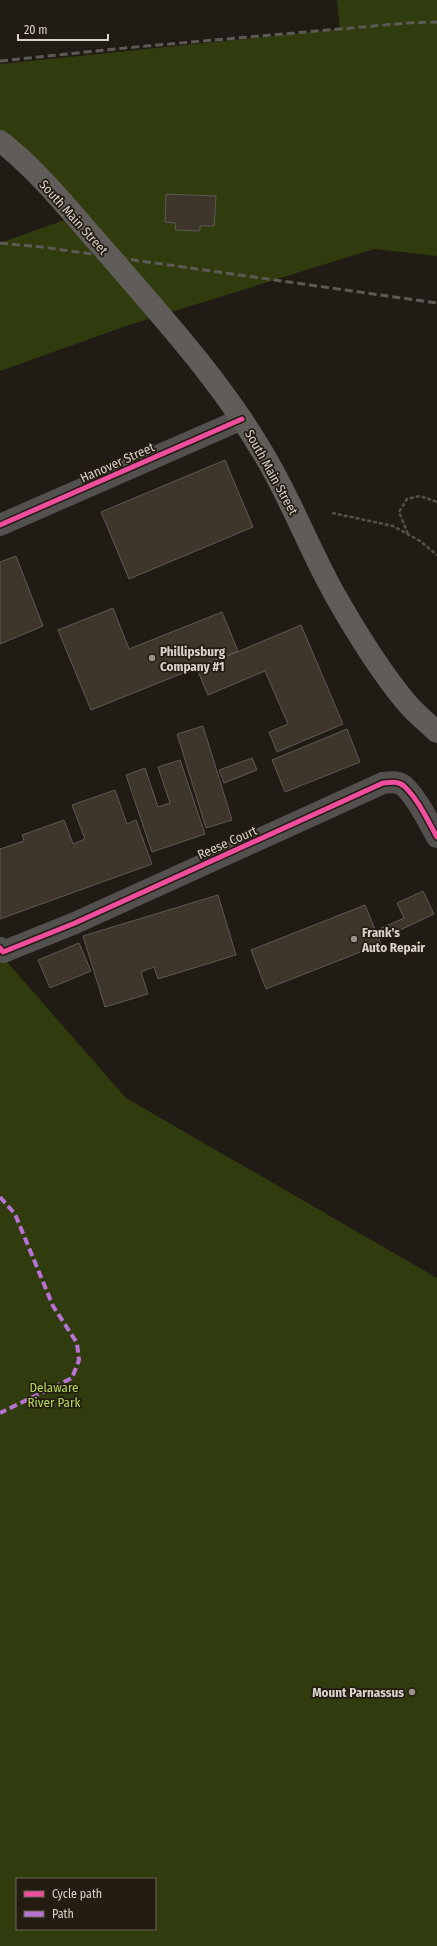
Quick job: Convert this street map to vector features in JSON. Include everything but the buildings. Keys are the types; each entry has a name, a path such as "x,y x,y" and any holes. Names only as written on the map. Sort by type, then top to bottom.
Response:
{"main road":[{"name":"South Main Street","path":"0,141 11,150 56,196 189,347 230,400 294,509 335,594 376,664 406,702 437,732"}],"street":[{"name":"Hanover Street","path":"0,525 242,419"},
{"name":"Reese Court","path":"2,950 75,923 383,783 394,782 404,786 420,808 437,837"}],"path":[{"path":"408,534 399,512 407,499 420,496 437,502"},
{"path":"332,513 393,526 408,534 437,555"}],"green space":[{"path":"337,0 437,0 437,256 374,249 126,326 0,371 0,243 73,217 0,144 0,64 340,29"},
{"name":"Delaware River Park","path":"0,954 126,1098 437,1278 437,1946 0,1946"}],"railway":[{"path":"0,61 135,47 408,23 437,22"},
{"path":"0,243 42,247 437,303"}],"marked path":[{"path":"0,1197 15,1214 53,1306 77,1343 79,1360 72,1378 0,1413"}],"cycle path":[{"path":"0,525 242,419"},
{"path":"0,948 3,952 75,923 383,783 392,782 402,784 418,804 437,837"}],"place":[{"name":"Phillipsburg Company #1","path":"152,658"},
{"name":"Frank's Auto Repair","path":"354,939"},
{"name":"Mount Parnassus","path":"412,1692"}]}
